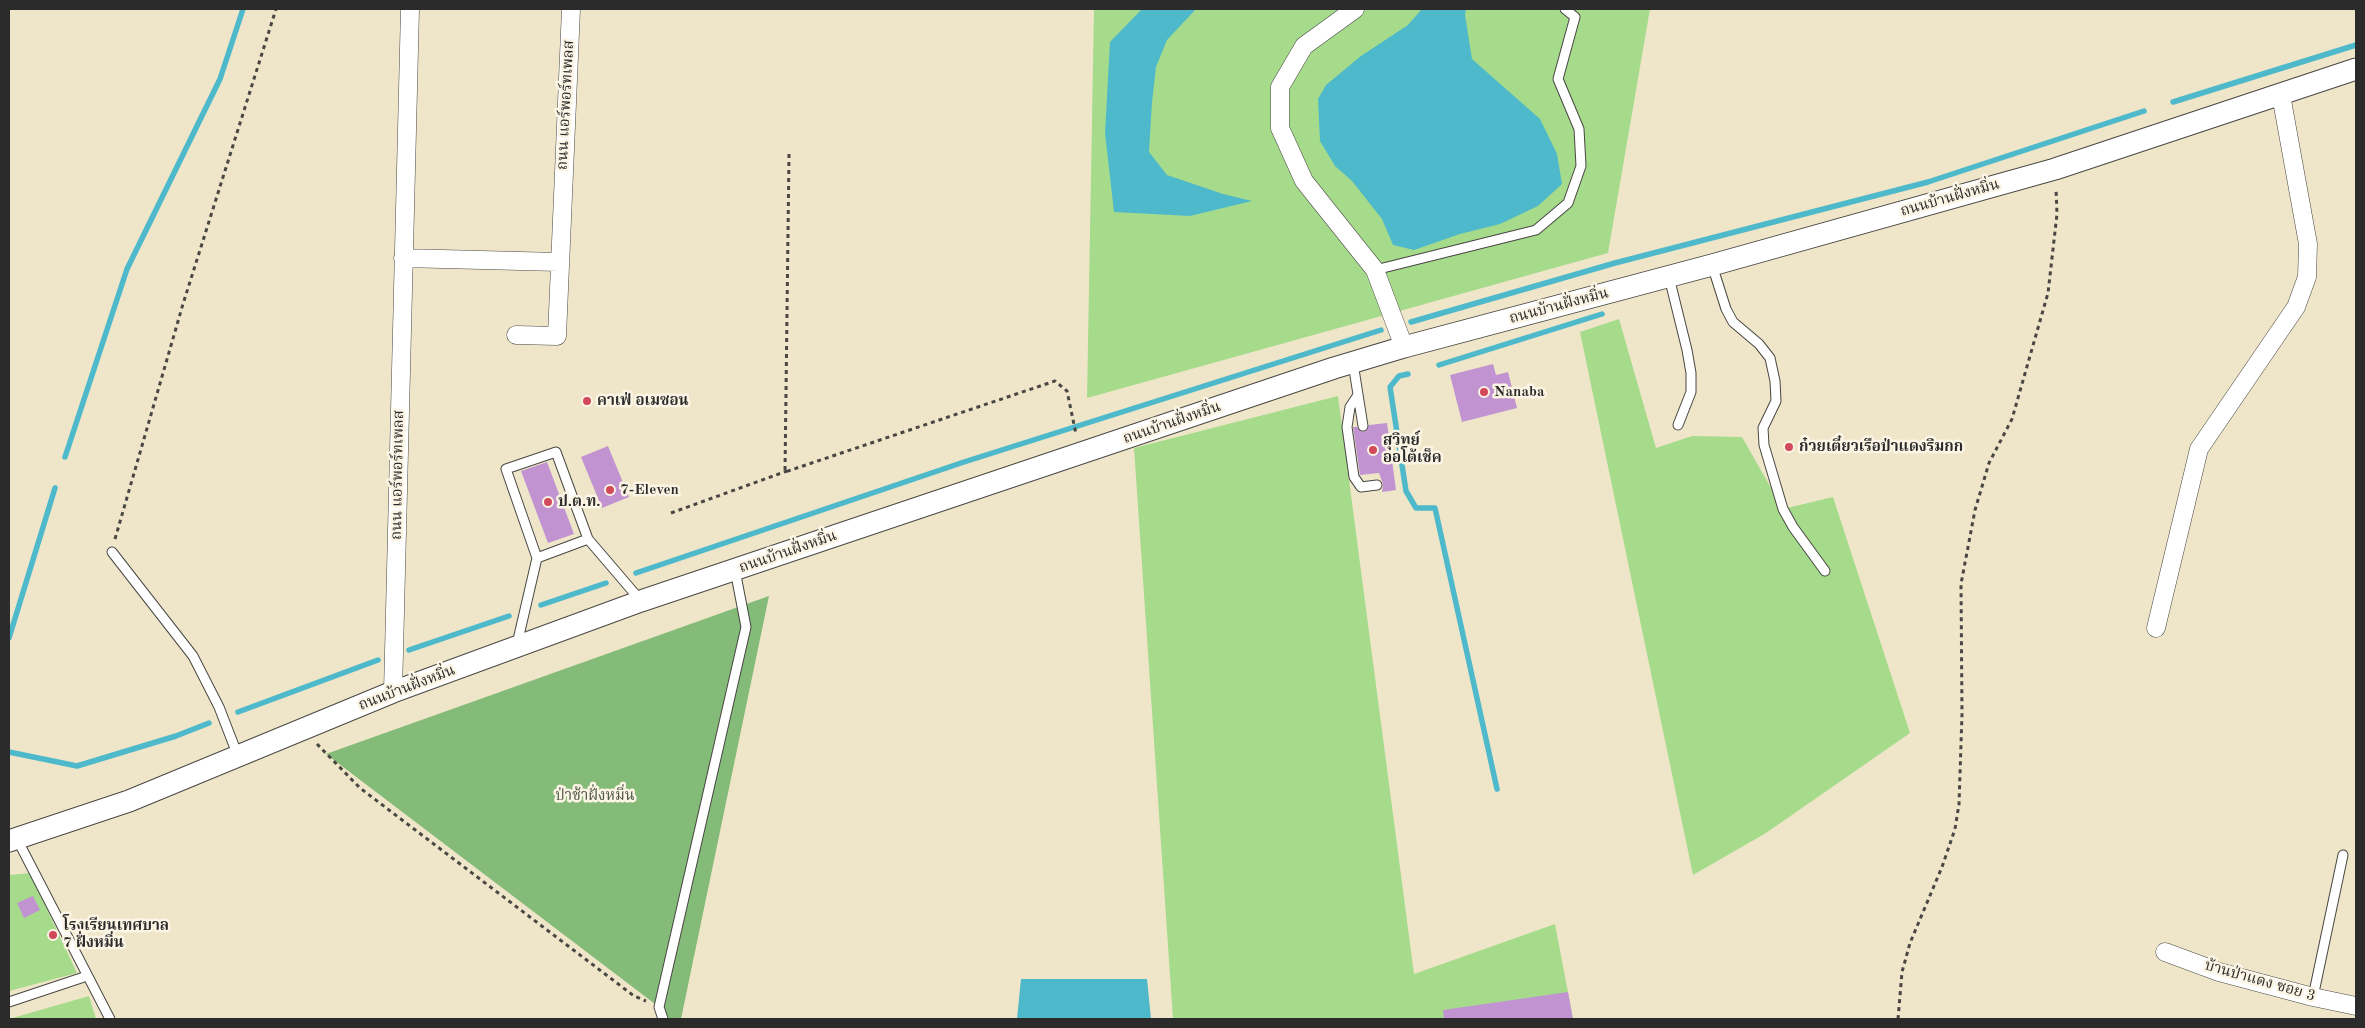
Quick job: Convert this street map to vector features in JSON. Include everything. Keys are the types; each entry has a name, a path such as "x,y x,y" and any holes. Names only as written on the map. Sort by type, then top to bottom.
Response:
{"street":[{"name":"ถนน แอร์พอร์ทเพลส","path":"392,692 410,9"},
{"name":"ถนน แอร์พอร์ทเพลส","path":"516,335 557,336 571,9"},
{"path":"1355,9 1304,46 1280,87 1280,128 1304,181 1375,270 1404,347"},
{"name":"ถนนบ้านฝั่งหมิ่น","path":"13,840 129,801 238,758 392,692 641,601 1353,362 1712,265 2055,169 2356,70"},
{"path":"2156,628 2199,449 2296,306 2307,277 2308,244 2281,95"},
{"path":"403,258 559,262"},
{"name":"บ้านป่าแดง ซอย 3","path":"2165,952 2219,972 2313,997 2356,1006"}],"lane":[{"path":"1375,270 1536,230 1568,203 1581,166 1579,129 1558,79 1575,18 1565,9"},
{"path":"1712,265 1726,309 1733,322 1759,344 1770,358 1776,381 1776,401 1763,428 1764,445 1783,510 1792,527 1825,571"},
{"path":"1668,276 1688,350 1691,373 1691,392 1678,425"},
{"path":"1353,362 1363,426"},
{"path":"1358,395 1350,407 1348,427 1354,477 1361,487 1377,485"},
{"path":"517,646 537,558 506,469 556,452 588,540 641,601"},
{"path":"537,558 588,540"},
{"path":"112,552 193,656 219,707 238,758"},
{"path":"663,1019 659,1007 746,627 735,570"},
{"path":"13,840 110,1019"},
{"path":"2313,997 2342,855"},
{"path":"9,1002 87,976"}],"path":[{"path":"112,552 183,304 276,9"},
{"path":"789,154 785,472 790,470"},
{"path":"1898,1019 1902,972 1910,943 1942,867 1955,829 1959,804 1962,714 1960,584 1978,500 1989,463 2012,419 2048,293 2057,214 2055,169"},
{"path":"671,513 790,470 1055,381 1067,390 1076,436"},
{"path":"302,730 360,788 375,800 634,996 659,1007"}],"green space":[{"path":"1094,9 1650,9 1608,253 1087,398"},
{"path":"1619,319 1656,448 1692,436 1742,437 1783,509 1833,497 1910,733 1766,833 1693,875 1580,332"},
{"path":"1338,396 1414,974 1555,924 1573,1019 1173,1019 1134,448"},
{"name":"ป่าช้าฝั่งหมิ่น","path":"769,596 681,1019 663,1019 659,1007 326,754"},
{"path":"30,873 77,973 9,991 9,875"},
{"path":"89,996 96,1019 9,1019"}],"water":[{"path":"1142,9 1196,9 1167,40 1156,67 1149,152 1167,175 1223,194 1252,201 1190,216 1114,212 1105,133 1110,42"},
{"path":"1422,9 1466,9 1465,15 1472,59 1540,119 1557,154 1562,184 1538,206 1500,224 1460,234 1414,250 1393,245 1382,219 1352,181 1335,166 1320,141 1318,99 1326,85 1361,56 1408,25"},
{"path":"1021,979 1147,979 1151,1019 1017,1019"}],"building":[{"name":"Nanaba","path":"1493,364 1496,375 1508,372 1517,408 1462,422 1450,375"},
{"name":"สุวิทย์ ออโต้เช็ค","path":"1387,423 1396,490 1382,492 1383,484 1379,473 1360,475 1353,427 1357,427 1363,432 1367,430 1369,425"},
{"path":"608,446 629,497 602,508 581,457"},
{"name":"ป.ต.ท.","path":"547,462 574,534 548,543 521,471"},
{"path":"33,896 40,910 24,918 17,903"},
{"path":"1568,992 1573,1019 1444,1019 1443,1010"}],"waterway":[{"path":"65,457 127,269 220,79 243,9"},
{"path":"2173,102 2356,45"},
{"path":"1411,322 1615,263 1928,182 2144,111"},
{"path":"1439,365 1602,314"},
{"path":"636,573 964,462 1381,330"},
{"path":"1408,374 1399,376 1390,387 1406,491 1416,508 1435,508 1497,789"},
{"path":"9,638 55,488"},
{"path":"541,605 606,583"},
{"path":"409,650 509,616"},
{"path":"238,712 378,660"},
{"path":"9,752 77,766 176,736 209,723"}],"place":[{"name":"Nanaba","path":"1484,392"},
{"name":"คาเฟ่ อเมซอน","path":"587,401"},
{"name":"ก๋วยเตี๋ยวเรือป่าแดงริมกก","path":"1789,447"},
{"name":"สุวิทย์ ออโต้เช็ค","path":"1373,450"},
{"name":"7-Eleven","path":"610,490"},
{"name":"ป.ต.ท.","path":"548,502"},
{"name":"โรงเรียนเทศบาล 7 ฝั่งหมิ่น","path":"53,935"}]}
